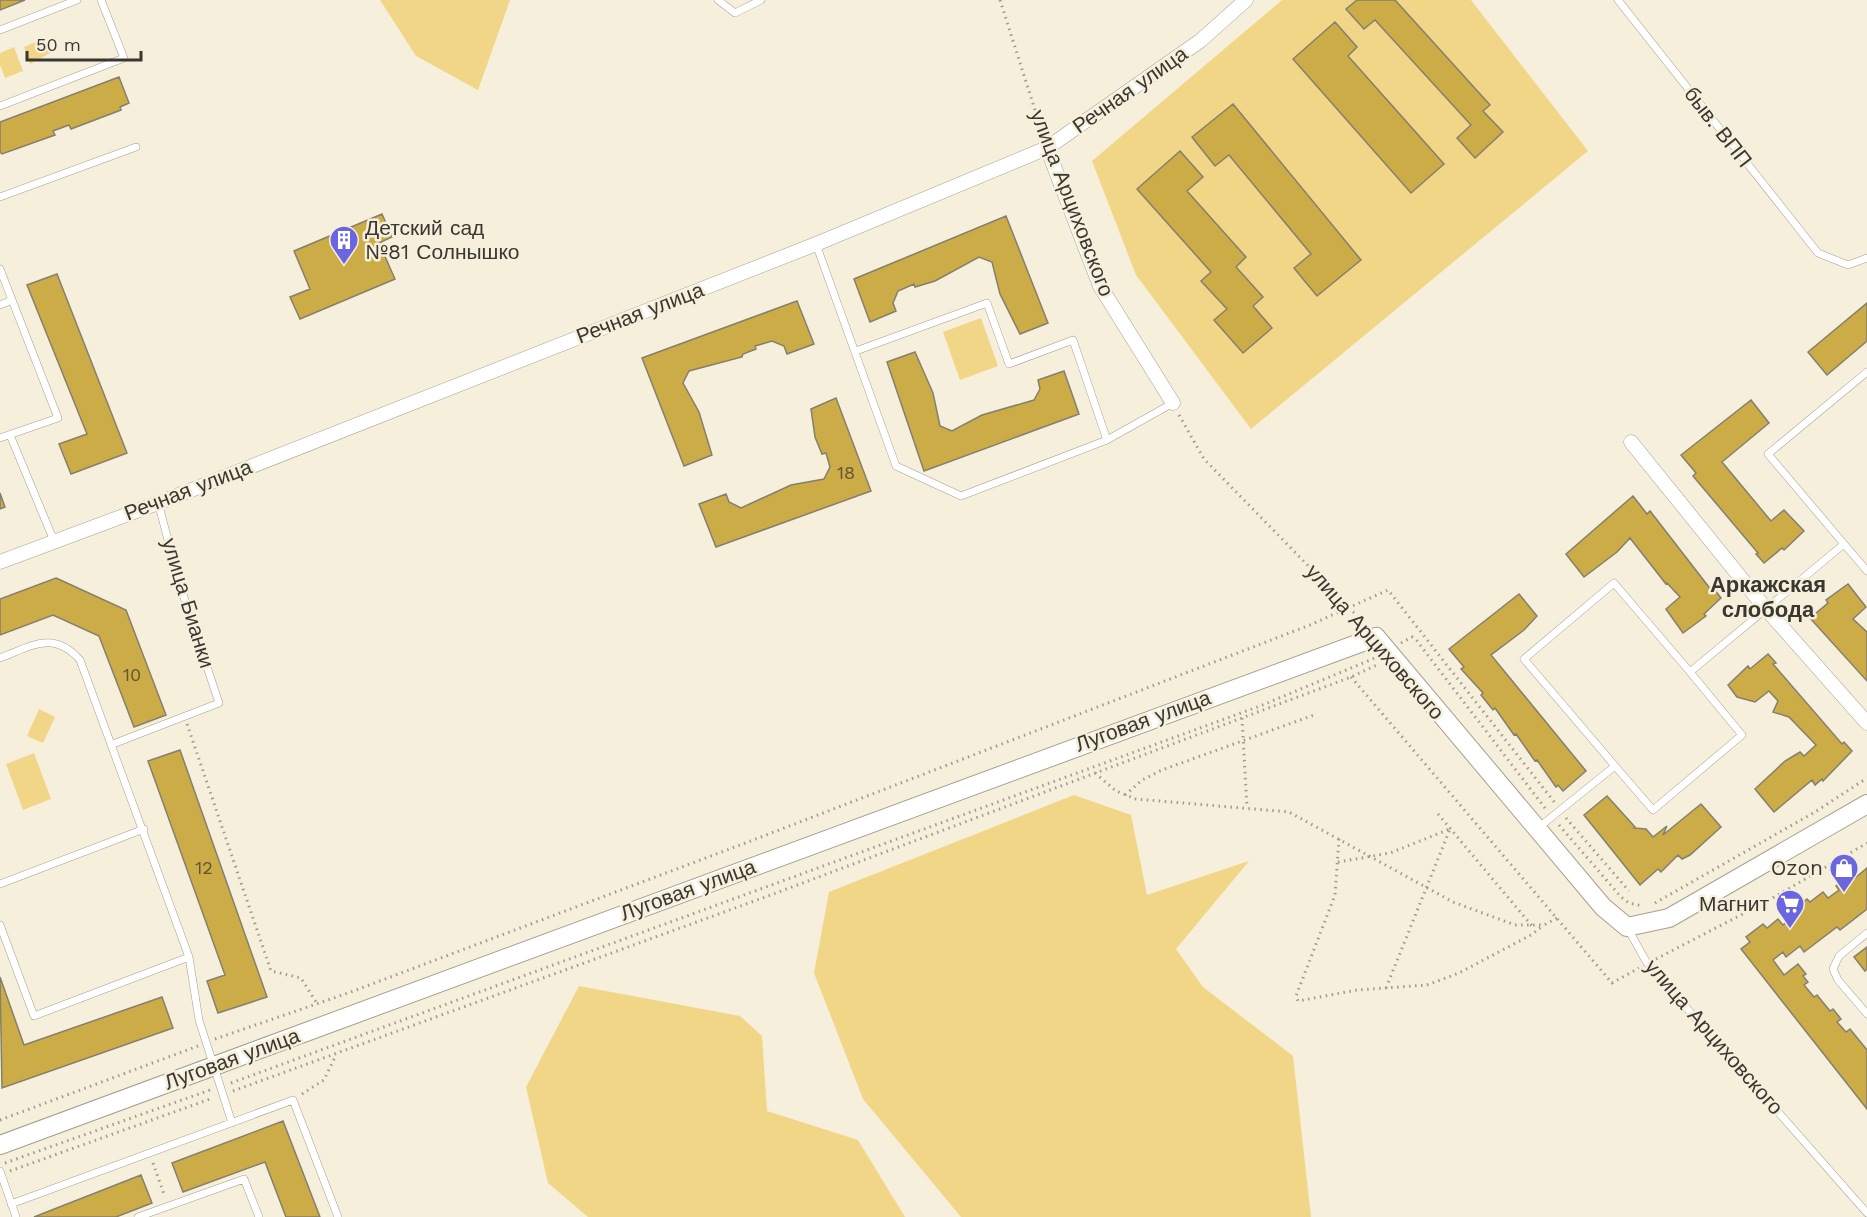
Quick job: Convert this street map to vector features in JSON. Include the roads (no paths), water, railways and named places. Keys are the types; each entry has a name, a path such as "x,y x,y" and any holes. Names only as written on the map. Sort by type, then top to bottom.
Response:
{"street":[{"name":"Речная улица","path":"0,562 816,244 1047,148 1200,41 1246,0"},
{"name":"улица Арциховского","path":"1047,148 1100,286 1173,403"},
{"path":"1630,442 1766,609 1867,723"},
{"name":"улица Арциховского","path":"1376,637 1603,908 1627,927"},
{"name":"Луговая улица","path":"0,1145 1376,637"},
{"path":"1627,927 1669,918 1867,804"}],"lane":[{"path":"0,30 77,0"},
{"path":"0,106 124,57 101,0"},
{"path":"718,0 735,13 761,0"},
{"name":"быв. ВПП","path":"1618,0 1818,254 1848,265 1867,258"},
{"path":"0,197 136,147"},
{"path":"816,244 896,466 961,496 1107,440 1173,403"},
{"path":"0,269 58,418 0,438"},
{"path":"0,305 12,300"},
{"path":"856,351 987,303 1009,364 1073,340 1107,440"},
{"path":"1867,372 1768,454 1867,571"},
{"path":"10,435 54,541"},
{"name":"улица Бианки","path":"113,744 219,703 179,582 158,502"},
{"path":"1690,672 1844,544"},
{"path":"1614,584 1690,672 1742,735 1653,810 1524,659 1614,584"},
{"path":"0,658 46,641 70,650 80,660 113,744 189,957 199,1020 232,1123"},
{"path":"1536,830 1616,766"},
{"path":"0,884 144,829"},
{"path":"0,925 34,1016 189,957"},
{"name":"улица Арциховского","path":"1627,927 1647,963 1867,1213"},
{"path":"1867,933 1839,956 1833,969 1838,980 1867,1014"},
{"path":"11,1204 293,1100 338,1217"},
{"path":"1,1173 16,1217"},
{"path":"138,1217 244,1179 259,1217"}],"place":[{"name":"Детский сад №81 Солнышко","path":"344,266"},
{"name":"Ozon","path":"1844,894"},
{"name":"Магнит","path":"1790,930"}],"district":[{"name":"Аркажская слобода","path":"1768,596"}]}
